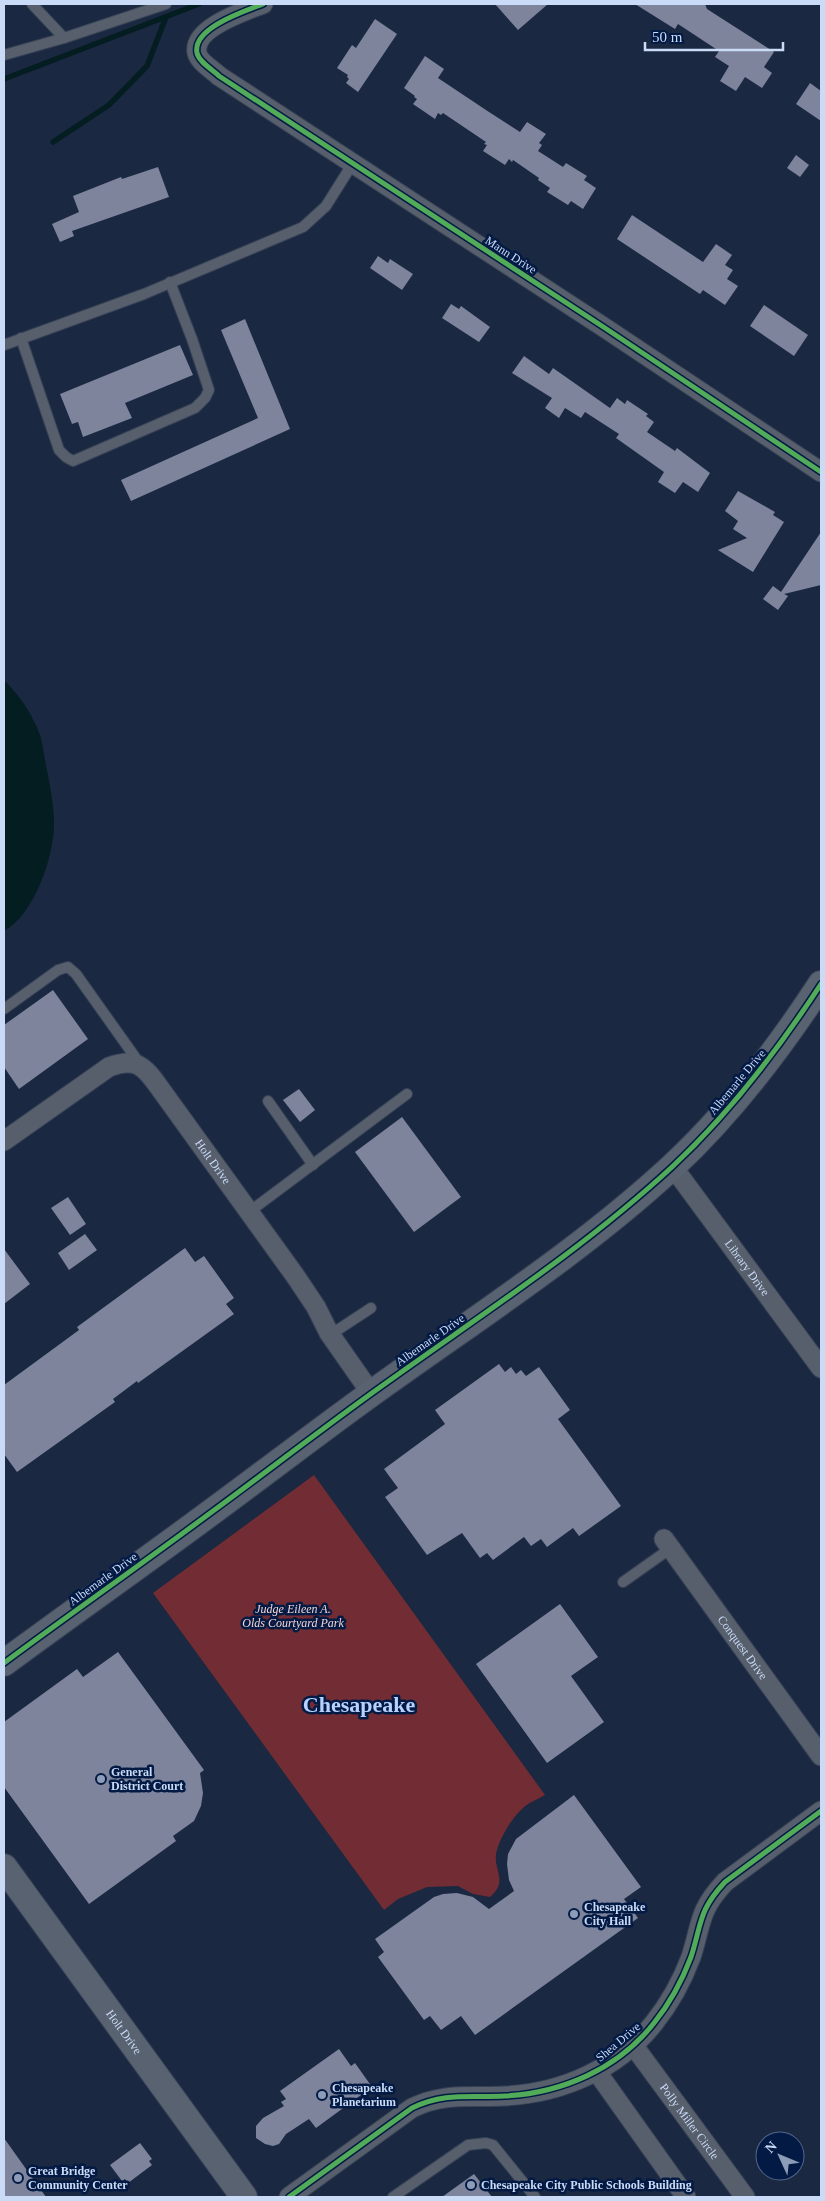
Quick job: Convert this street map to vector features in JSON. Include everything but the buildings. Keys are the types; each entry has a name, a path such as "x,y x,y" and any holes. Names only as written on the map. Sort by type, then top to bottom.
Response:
{"street":[{"name":"Mann Drive","path":"263,4 210,29 203,35 197,48 200,58 219,76 821,472"},
{"name":"Albemarle Drive","path":"4,1663 371,1394 533,1279 593,1233 673,1167 712,1127 750,1084 819,991"},
{"path":"4,1141 110,1068 130,1062 140,1065"},
{"name":"Holt Drive","path":"140,1065 159,1087 316,1307 330,1336 371,1394"},
{"name":"Library Drive","path":"673,1167 821,1368"},
{"name":"Conquest Drive","path":"667,1544 821,1756"},
{"name":"Shea Drive","path":"289,2197 412,2108 427,2101 458,2095 504,2097 547,2092 597,2072 634,2044 655,2022 677,1990 691,1955 700,1920 714,1894 725,1882 821,1811"},
{"name":"Holt Drive","path":"4,1867 244,2197"},
{"name":"Polly Miller Circle","path":"634,2044 746,2197"},
{"path":"597,2072 686,2197"}],"lane":[{"path":"32,4 64,38"},
{"path":"4,55 64,38 166,4"},
{"path":"4,345 170,282 303,227 326,206 353,163"},
{"path":"20,338 59,450 73,461 195,408 205,398 208,390 192,339 170,282"},
{"path":"4,1009 58,970 65,967 71,969 123,1038 140,1065"},
{"path":"249,1212 407,1094"},
{"path":"268,1101 313,1165"},
{"path":"330,1336 371,1308"},
{"path":"622,1582 667,1544"},
{"path":"393,2197 458,2150 477,2143 493,2145 535,2197"}],"green space":[{"name":"Judge Eileen A. Olds Courtyard Park","path":"314,1475 545,1795 523,1808 505,1831 496,1857 499,1885 490,1897 473,1894 458,1886 427,1887 398,1899 384,1910 153,1593"}],"shaded area":[{"path":"4,680 23,703 39,733 51,792 54,824 46,868 33,899 15,923 4,931"}],"waterway":[{"path":"4,79 199,4"},
{"path":"53,142 109,105 147,66 166,17"}],"cycle path":[{"path":"263,4 233,16 211,28 198,44 197,53 203,63 219,76 605,328 821,472"},
{"path":"4,1663 372,1393 601,1228 672,1167 714,1125 770,1057 821,984"},
{"path":"289,2197 412,2108 424,2103 447,2098 505,2096 547,2090 587,2076 606,2066 624,2053 654,2023 675,1992 691,1957 705,1910 716,1892 725,1882 821,1811"}],"place":[{"name":"General District Court","path":"101,1779"},
{"name":"Chesapeake City Hall","path":"574,1914"},
{"name":"Chesapeake Planetarium","path":"322,2095"},
{"name":"Great Bridge Community Center","path":"18,2178"},
{"name":"Chesapeake City Public Schools Building","path":"471,2185"}],"district":[{"name":"Chesapeake","path":"359,1704"}]}
